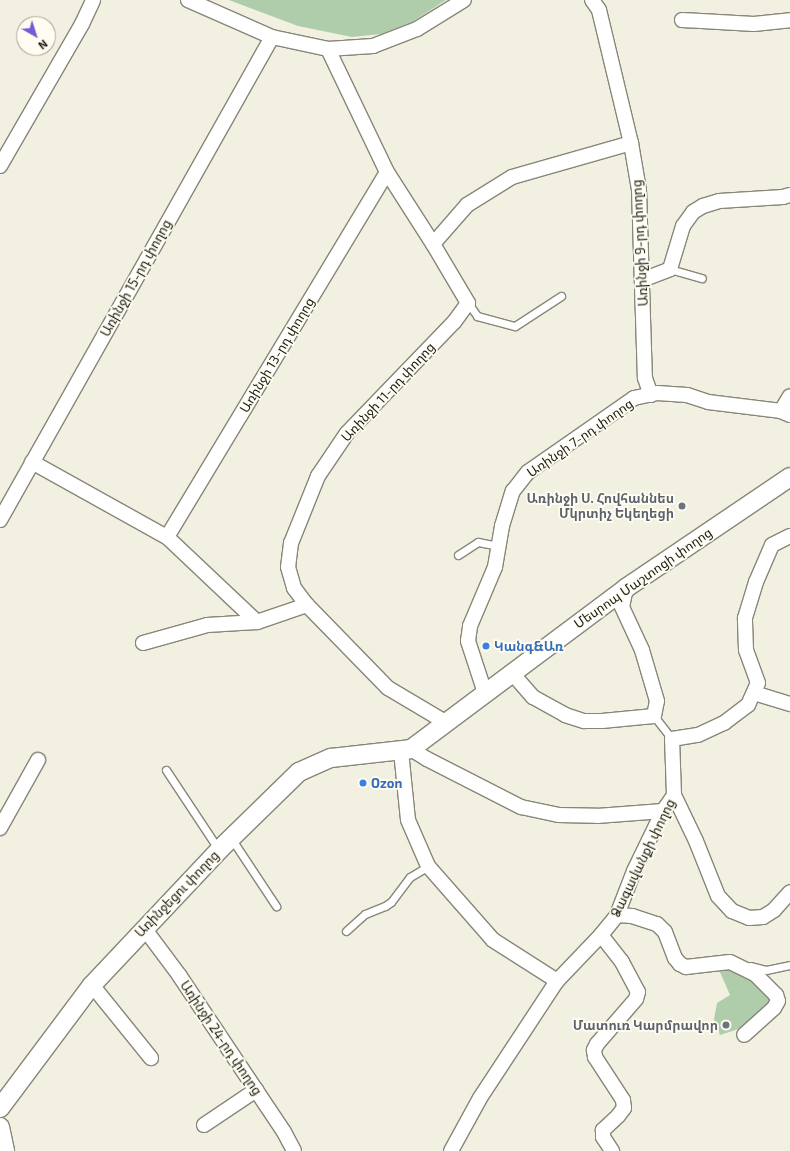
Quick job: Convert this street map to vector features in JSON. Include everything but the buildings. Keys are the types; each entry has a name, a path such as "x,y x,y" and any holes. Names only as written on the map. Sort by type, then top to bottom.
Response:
{"street":[{"path":"0,166 82,24 93,0"},
{"path":"188,0 272,37 328,49 373,46 417,29 464,0"},
{"name":"Առինջի 9-րդ փողոց","path":"592,0 599,10 631,143 639,190 645,378 650,394"},
{"path":"682,20 754,24 790,20"},
{"name":"Առինջի 15-րդ փողոց","path":"0,520 272,37"},
{"path":"328,49 387,172 434,244 468,303"},
{"path":"434,244 466,205 512,177 631,143"},
{"name":"Առինջի 13-րդ փողոց","path":"167,537 387,172"},
{"path":"642,280 670,269 683,226 693,212 703,206 719,201 783,197 790,195"},
{"name":"Առինջի 11-րդ փողոց","path":"447,723 388,688 307,605 294,588 288,566 292,543 318,476 347,433 454,322 468,303"},
{"name":"Առինջի 7-րդ փողոց","path":"485,693 468,641 470,626 495,567 498,546 512,491 528,472 634,398 650,394 687,395 708,402 786,413"},
{"path":"786,413 790,396"},
{"path":"32,462 167,537 257,622"},
{"name":"Մեսրոպ Մաշտոցի փողոց","path":"406,750 447,723 626,588 790,477"},
{"path":"672,739 698,735 724,723 748,705 758,684 746,650 745,618 756,582 772,545 790,536"},
{"path":"512,673 533,697 571,717 584,721 602,721 654,716 657,701 653,686 642,650 622,607 626,588"},
{"path":"143,643 207,625 257,622 307,605"},
{"path":"754,693 790,704"},
{"name":"Ձագավանքի փողոց","path":"451,1151 480,1098 557,981 601,935 617,915 634,871 663,812 674,795 672,739"},
{"path":"557,981 493,940 428,866 408,820 406,750 427,759 521,807 558,815 597,816 663,812"},
{"name":"Առինջեցու փողոց","path":"0,1108 92,984 225,844 299,772 331,758 406,750"},
{"path":"0,828 38,760"},
{"path":"674,795 696,841 718,896 732,912 749,918 763,917 774,910 790,892"},
{"path":"617,915 632,916 657,924 665,932 675,958 680,964 686,967 730,962 755,974 776,995 777,1000 774,1008 744,1035"},
{"name":"Առինջի 24-րդ փողոց","path":"144,928 179,975 284,1132 294,1151"},
{"path":"601,935 622,962 638,992 636,1000 597,1044 594,1050 595,1057 623,1100 624,1108 603,1130 603,1137 612,1151"},
{"path":"92,984 151,1058"},
{"path":"204,1125 256,1090"},
{"path":"0,1127 5,1151"}],"lane":[{"path":"670,269 702,278"},
{"path":"468,303 477,316 515,326 561,296"},
{"path":"458,555 478,542 498,546"},
{"path":"654,716 672,739"},
{"path":"166,770 276,906"},
{"path":"346,931 365,914 391,902 410,877 428,866"},
{"path":"730,962 766,970 790,965"}],"green space":[{"path":"229,0 446,0 412,22 381,34 352,37 298,26"},
{"path":"719,970 740,970 775,1001 748,1026 720,1035 714,1019 717,1003 730,995"}],"place":[{"name":"Առինջի Ս. Հովհաննես Մկրտիչ Եկեղեցի","path":"682,506"},
{"name":"Կանգ&Առ","path":"486,646"},
{"name":"Ozon","path":"363,783"},
{"name":"Մատուռ Կարմրավոր","path":"726,1025"}]}
